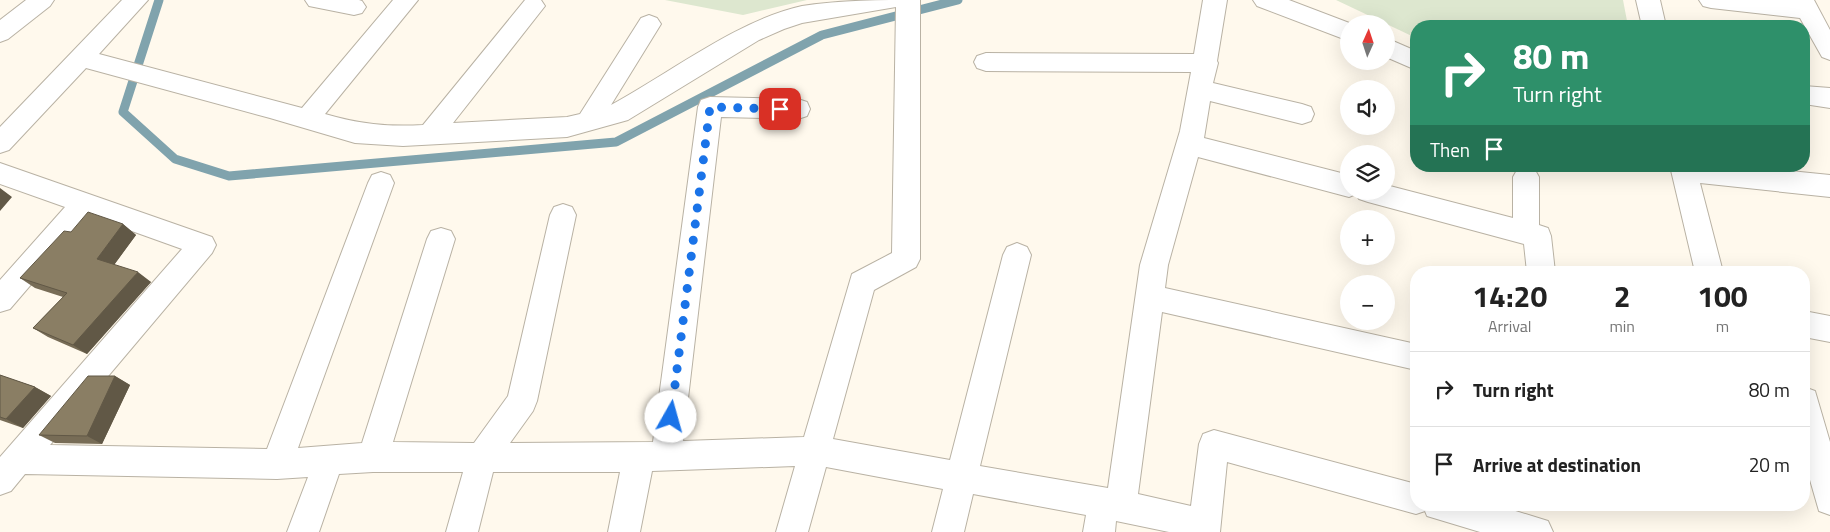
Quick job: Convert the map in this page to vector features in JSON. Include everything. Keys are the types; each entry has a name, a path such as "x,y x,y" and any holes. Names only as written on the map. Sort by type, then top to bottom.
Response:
{"street":[{"path":"0,34 42,0"},
{"path":"0,143 136,0"},
{"path":"317,0 354,7"},
{"path":"307,119 406,0"},
{"path":"81,58 355,133 403,136 567,127 619,113 751,34 776,23 802,15 891,0"},
{"path":"792,532 862,283 906,259 908,0"},
{"path":"1108,513 1150,296 1154,265 1189,144 1203,76 1215,0"},
{"path":"1265,0 1340,29"},
{"path":"1648,0 1653,20"},
{"path":"1711,0 1805,5 1830,51"},
{"path":"430,135 533,6"},
{"path":"588,122 649,24"},
{"path":"1395,51 1410,58"},
{"path":"986,62 1203,76 1302,114"},
{"path":"1810,96 1830,98"},
{"path":"624,532 653,456 710,107 798,109"},
{"path":"1189,144 1340,184"},
{"path":"1684,172 1707,266"},
{"path":"1709,172 1830,186"},
{"path":"0,173 202,245 10,469"},
{"path":"1526,176 1526,233"},
{"path":"277,464 381,183"},
{"path":"1395,198 1538,236 1540,266"},
{"path":"0,300 85,203"},
{"path":"462,532 482,457 522,401 563,215"},
{"path":"373,457 441,239"},
{"path":"948,532 1017,255"},
{"path":"1150,296 1410,356"},
{"path":"1810,325 1830,329"},
{"path":"10,469 277,464 373,457 653,456 816,451 963,477 1108,513 1204,528 1214,444 1410,497"},
{"path":"1810,444 1812,458 1830,500"},
{"path":"303,532 329,460"},
{"path":"1460,511 1537,532"}],"green space":[{"path":"665,0 807,0 743,15"},
{"path":"1336,0 1623,0 1627,20 1410,20 1410,35 1395,28 1395,15 1368,15"}],"building":[{"path":"88,212 123,224 97,259 138,272 73,345 33,328 67,293 20,278 64,231 71,232"},
{"path":"0,375 35,387 6,419 0,417"},
{"path":"88,376 115,376 87,436 39,435"}],"waterway":[{"path":"159,0 123,112 175,159 229,176 616,142 822,35 958,0"}],"route":[{"path":"671,417 710,107 780,109"}]}
